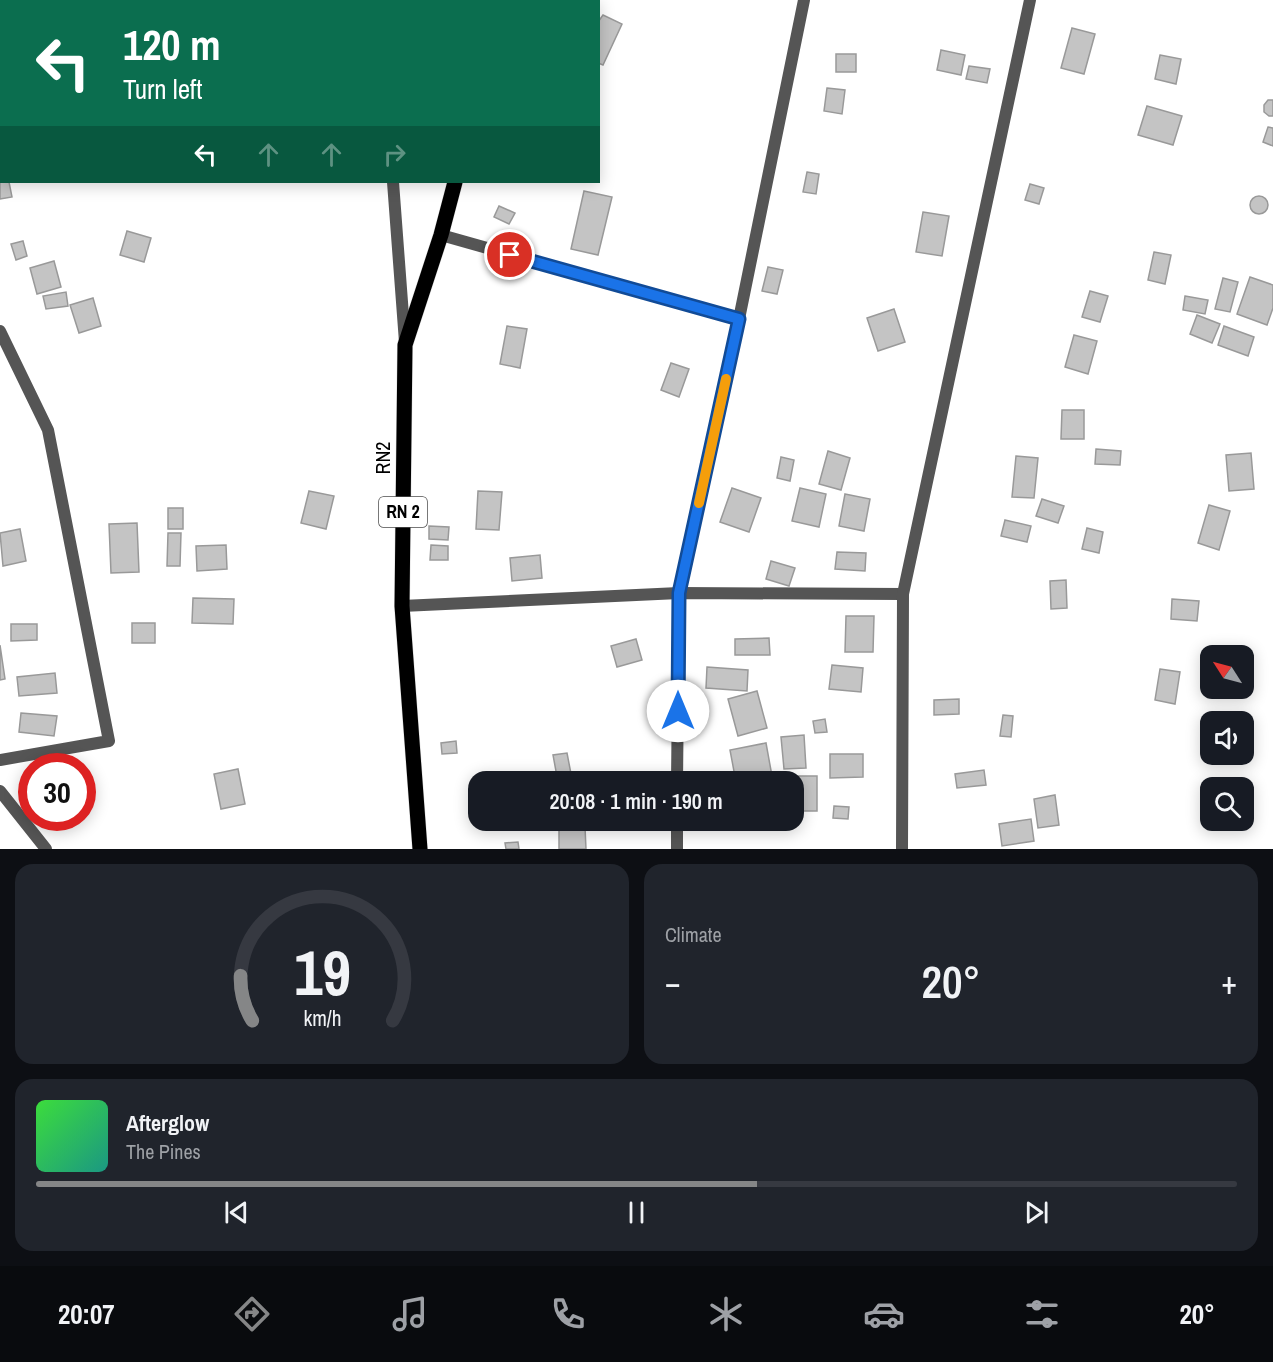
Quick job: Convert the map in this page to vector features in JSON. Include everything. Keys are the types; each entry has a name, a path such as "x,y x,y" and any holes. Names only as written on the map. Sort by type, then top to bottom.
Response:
{"main road":[{"name":"RN2","path":"420,849 402,606 405,345 441,235 455,183"}],"street":[{"path":"678,771 679,593 739,319 804,0"},
{"path":"902,849 903,594 1030,0"},
{"path":"393,183 405,345"},
{"path":"441,235 739,319"},
{"path":"0,331 48,430 109,741 0,760"},
{"path":"402,606 679,593 903,594"},
{"path":"0,791 46,849"},
{"path":"677,831 677,849"}],"building":[{"path":"603,15 622,24 603,65 600,64 600,19"},
{"path":"1072,28 1095,34 1084,74 1061,68"},
{"path":"941,50 965,55 961,75 937,70"},
{"path":"836,54 856,54 856,72 836,72"},
{"path":"1160,55 1181,59 1176,84 1155,79"},
{"path":"969,66 990,69 987,83 966,79"},
{"path":"827,88 845,90 842,114 824,111"},
{"path":"1268,100 1273,100 1273,116 1264,112 1264,105"},
{"path":"1147,106 1182,116 1173,145 1138,135"},
{"path":"1268,127 1273,128 1273,146 1263,142"},
{"path":"807,172 819,174 816,194 803,192"},
{"path":"0,183 9,183 12,197 0,199"},
{"path":"1030,184 1044,188 1039,204 1025,200"},
{"path":"584,191 612,197 598,255 571,249"},
{"path":"1255,196 1263,196 1268,201 1266,212 1255,214 1250,209 1250,201"},
{"path":"499,206 515,213 509,224 494,217"},
{"path":"923,212 949,216 942,256 916,252"},
{"path":"127,231 151,238 144,262 120,255"},
{"path":"23,241 27,256 16,260 11,244"},
{"path":"1154,252 1171,255 1165,284 1148,280"},
{"path":"54,261 61,287 37,294 30,268"},
{"path":"768,267 783,270 777,294 762,291"},
{"path":"1250,277 1273,285 1273,308 1267,325 1237,314"},
{"path":"1223,278 1238,282 1230,312 1215,309"},
{"path":"1090,291 1108,296 1100,322 1082,317"},
{"path":"66,292 68,306 46,309 43,296"},
{"path":"1185,296 1208,300 1205,314 1183,310"},
{"path":"93,298 101,326 79,333 70,305"},
{"path":"894,309 905,342 878,351 867,318"},
{"path":"1197,315 1220,324 1212,343 1190,334"},
{"path":"507,326 527,329 520,368 500,364"},
{"path":"1224,326 1254,337 1248,356 1218,345"},
{"path":"1074,335 1097,341 1088,374 1065,367"},
{"path":"671,363 689,369 679,397 661,390"},
{"path":"1062,410 1084,410 1084,439 1061,439"},
{"path":"1096,449 1121,451 1120,465 1095,464"},
{"path":"828,451 850,458 841,490 819,484"},
{"path":"1251,453 1254,489 1229,491 1226,455"},
{"path":"1016,456 1038,458 1034,498 1012,497"},
{"path":"781,457 794,460 790,481 777,478"},
{"path":"732,488 761,498 749,532 720,522"},
{"path":"800,488 826,494 819,527 792,521"},
{"path":"309,491 334,496 326,529 301,523"},
{"path":"478,491 502,492 499,530 476,529"},
{"path":"845,494 870,499 864,531 839,526"},
{"path":"1042,499 1064,506 1058,523 1036,516"},
{"path":"1209,505 1230,511 1219,550 1198,543"},
{"path":"168,508 183,508 183,529 168,529"},
{"path":"1005,520 1031,526 1027,542 1001,536"},
{"path":"137,523 139,572 111,573 109,524"},
{"path":"429,526 449,527 448,540 429,539"},
{"path":"1087,528 1103,532 1099,553 1082,549"},
{"path":"20,529 26,561 3,566 0,533"},
{"path":"168,533 181,533 180,566 167,566"},
{"path":"226,545 227,569 197,571 196,546"},
{"path":"431,545 448,546 448,560 430,560"},
{"path":"837,552 866,553 865,571 835,569"},
{"path":"540,555 542,578 512,581 510,558"},
{"path":"771,561 795,568 789,586 766,579"},
{"path":"1066,580 1067,608 1051,609 1050,581"},
{"path":"193,598 234,599 233,624 192,623"},
{"path":"1172,599 1199,601 1197,621 1171,619"},
{"path":"846,616 874,616 873,652 845,652"},
{"path":"132,623 155,623 155,643 132,643"},
{"path":"11,624 37,624 37,640 11,641"},
{"path":"769,638 770,655 735,655 735,639"},
{"path":"636,639 642,660 617,667 611,646"},
{"path":"0,645 5,679 0,680"},
{"path":"832,665 863,668 861,692 829,689"},
{"path":"707,667 748,670 747,691 706,688"},
{"path":"1160,669 1180,672 1175,704 1155,700"},
{"path":"55,673 57,693 19,696 17,677"},
{"path":"757,691 767,728 738,736 728,699"},
{"path":"959,699 959,714 934,715 934,700"},
{"path":"21,713 57,716 54,736 19,732"},
{"path":"1003,715 1013,716 1011,737 1000,736"},
{"path":"825,719 827,732 815,733 813,721"},
{"path":"804,735 806,768 784,769 781,737"},
{"path":"456,741 457,753 442,754 441,743"},
{"path":"766,743 771,771 734,771 730,750"},
{"path":"567,753 570,771 556,771 553,755"},
{"path":"830,754 863,754 863,777 830,778"},
{"path":"238,769 245,804 221,809 214,774"},
{"path":"984,770 986,785 957,788 955,774"},
{"path":"804,776 817,776 817,811 804,811"},
{"path":"1055,795 1059,825 1038,828 1034,799"},
{"path":"834,806 849,807 848,819 833,818"},
{"path":"1031,819 1034,841 1002,846 999,824"},
{"path":"559,831 585,831 586,849 559,849"},
{"path":"518,842 519,849 506,849 505,843"}],"slow traffic":[{"path":"699,503 726,379"}],"route":[{"path":"510,255 739,319 679,593 678,711"}]}
